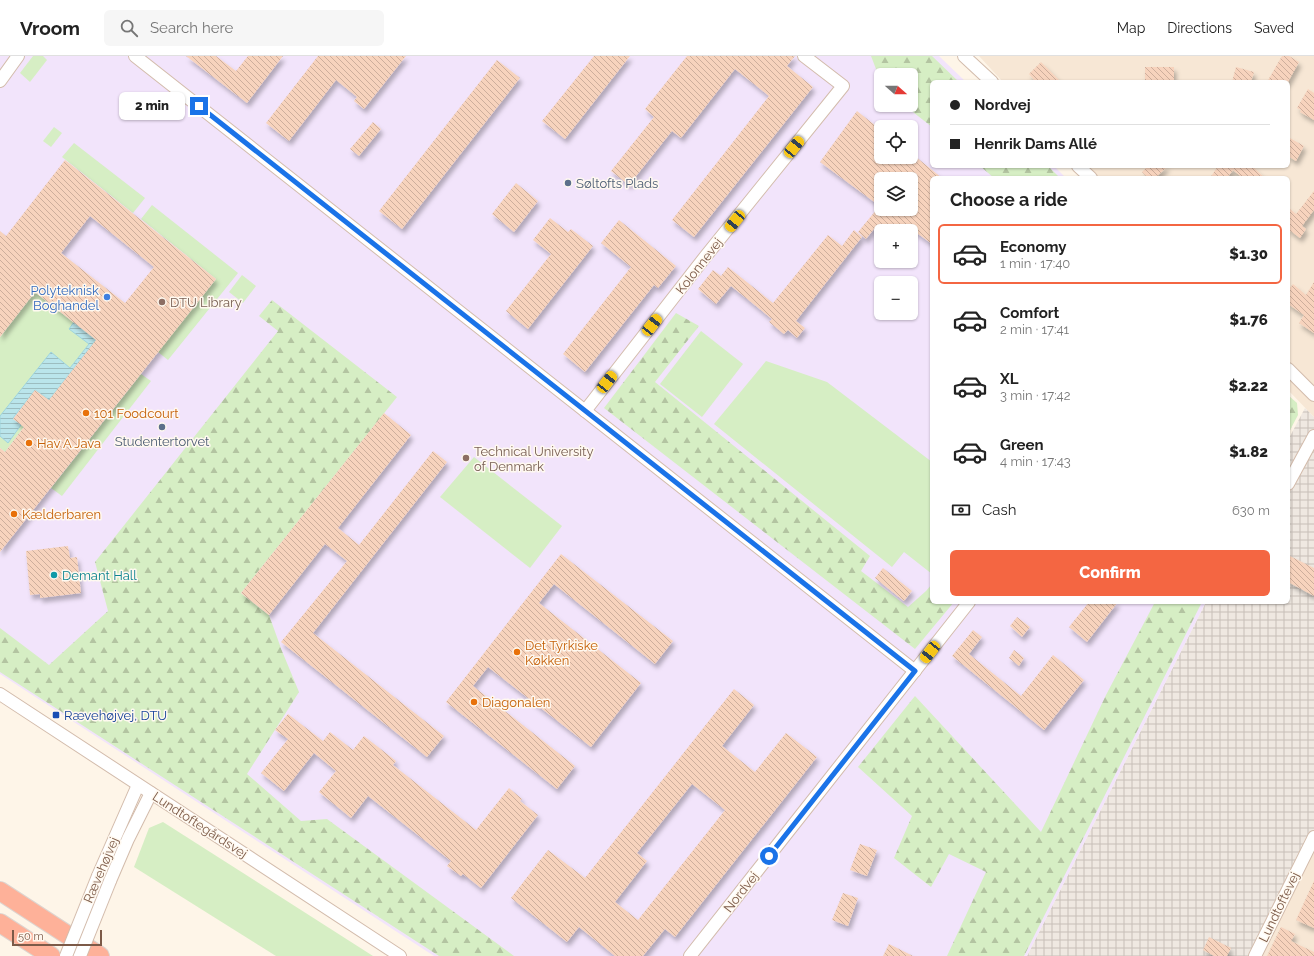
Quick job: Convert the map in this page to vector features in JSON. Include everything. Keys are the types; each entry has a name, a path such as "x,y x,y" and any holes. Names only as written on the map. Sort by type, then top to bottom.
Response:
{"highway":[{"path":"0,891 100,956"},
{"path":"0,923 51,956"}],"street":[{"path":"0,81 18,56"},
{"path":"135,56 915,671"},
{"name":"Kolonnevej","path":"585,410 843,86 804,56"},
{"path":"964,56 990,80"},
{"path":"1080,168 1089,176"},
{"path":"1290,371 1314,395"},
{"path":"1290,480 1314,436"},
{"name":"Nordvej","path":"690,956 967,604"},
{"name":"Lundtoftegårdsvej","path":"0,694 400,956"},
{"name":"Rævehøjvej","path":"66,956 98,876 138,784"},
{"name":"Rævehøjvej","path":"80,956 128,839 151,793"},
{"name":"Lundtoftevej","path":"1255,956 1314,837"}],"shaded area":[{"name":"Technical University of Denmark","path":"0,56 939,56 964,80 930,80 930,168 1056,168 1064,176 930,176 930,604 1205,604 1027,956 434,956 0,674"},
{"path":"979,56 1314,56 1314,417 1290,392 1290,176 1090,176 1083,168 1290,168 1290,80 1001,80"},
{"path":"1305,408 1314,417 1314,847 1260,956 1027,956 1205,604 1290,604 1290,436"},
{"path":"1314,847 1314,956 1260,956"}],"green space":[{"path":"33,56 43,56 47,60 30,82 20,73"},
{"path":"871,56 932,56 957,80 930,80 930,125 913,112 918,112 918,68 876,68"},
{"path":"54,127 62,133 51,147 43,141"},
{"path":"74,143 145,198 133,213 62,157"},
{"path":"982,168 1050,168 1058,176 992,176"},
{"path":"152,205 238,273 168,360 158,352 216,279 141,219"},
{"path":"242,275 256,286 243,303 229,292"},
{"path":"35,292 96,340 77,363 35,390 13,418 24,427 5,452 0,448 0,337"},
{"path":"272,300 397,397 241,593 269,615 299,692 247,774 301,821 327,819 514,956 439,956 0,672 0,628 49,665 108,611 95,562 278,331 259,316"},
{"path":"676,313 699,326 655,382 870,556 861,571 908,607 930,586 930,604 952,604 915,649 604,408"},
{"path":"701,331 743,364 702,417 660,384"},
{"path":"766,361 827,382 930,460 930,572 904,552 892,567 714,424"},
{"path":"141,374 151,381 62,496 51,488"},
{"path":"1290,397 1297,403 1298,415 1290,430"},
{"path":"474,457 562,526 530,568 440,497"},
{"path":"1154,604 1201,604 1024,956 947,956 986,872 949,854 931,887 894,858 912,816 858,767 915,696 1041,832 1106,695"},
{"path":"163,822 373,956 276,956 134,867 149,828"}],"water":[{"path":"74,322 96,340 49,400 35,390 13,418 21,425 8,443 0,436 0,416 51,352 70,368 89,344 69,329"}],"building":[{"path":"186,56 216,56 236,71 248,56 283,56 247,103"},
{"path":"318,56 406,56 364,109 354,101 357,97 336,80 289,141 266,123"},
{"path":"594,56 630,56 565,139 542,121"},
{"path":"687,56 795,56 787,66 813,87 694,237 672,220 769,96 735,69 681,138 672,131 629,185 611,171 654,117 645,109"},
{"path":"1282,56 1289,56 1299,62 1289,80 1268,80"},
{"path":"497,60 520,78 402,229 379,211"},
{"path":"1041,62 1059,80 1034,80 1029,74"},
{"path":"1145,67 1174,67 1174,80 1145,80"},
{"path":"1236,67 1254,72 1252,80 1233,80"},
{"path":"1308,89 1314,93 1314,120 1300,112 1301,110 1297,108"},
{"path":"857,111 874,124 874,164 918,164 918,159 940,176 930,176 930,243 918,234 918,224 874,224 874,229 866,239 858,232 874,213 874,216 918,216 918,172 874,172 874,202 820,162"},
{"path":"373,122 381,129 359,156 350,149"},
{"path":"1290,138 1304,146 1296,161 1290,157"},
{"path":"65,160 216,279 0,552 0,448 5,452 24,427 13,419 35,390 49,400 96,340 35,292 0,337 0,231 6,236","holes":["90,216 154,267 125,303 61,253"]},
{"path":"1146,168 1166,168 1157,176 1146,176 1142,172"},
{"path":"1217,168 1254,168 1263,176 1240,176 1233,170 1228,176 1211,176"},
{"path":"516,183 538,201 514,232 492,214"},
{"path":"1314,191 1314,210 1302,226 1306,229 1300,238 1290,230 1290,209 1296,214"},
{"path":"550,218 568,232 571,229 593,246 528,329 506,311 551,254 533,240"},
{"path":"619,220 676,266 658,288 654,285 585,372 563,354 631,267 601,243"},
{"path":"854,230 862,237 796,321 805,328 797,338 788,330 784,334 769,322 772,319 731,286 716,304 698,289 713,270 721,276 728,267 773,303 828,235 842,246"},
{"path":"1314,282 1314,333 1299,323 1304,315 1290,305 1290,288 1293,284 1306,295"},
{"path":"384,413 411,435 338,528 359,545 433,451 447,462 313,633 444,736 427,757 281,642 347,561 325,544 269,615 241,593"},
{"name":"Demant Hall","path":"68,546 70,558 77,557 81,593 40,598 40,594 30,595 26,551"},
{"path":"561,554 673,641 655,664 554,584 539,603 641,683 591,747 488,667 473,686 575,766 557,789 446,702"},
{"path":"1290,556 1314,568 1314,596 1290,583"},
{"path":"883,568 912,591 904,601 875,578"},
{"path":"1087,604 1116,604 1087,642 1069,627"},
{"path":"1017,617 1030,627 1022,637 1010,626"},
{"path":"973,630 982,637 969,654 1021,696 1053,655 1084,680 1044,730 952,656"},
{"path":"1014,650 1024,658 1019,666 1009,658"},
{"path":"734,689 754,705 722,746 755,772 786,733 817,757 675,937 665,929 643,956 615,956 579,927 567,942 511,898 548,850 585,878","holes":["692,784 725,810 638,920 615,902 647,861 637,853"]},
{"path":"288,714 323,741 330,732 353,750 364,736 396,761 393,765 476,830 509,788 522,799 520,801 538,815 481,888 463,874 461,876 447,866 451,861 368,796 351,818 319,792 336,771 314,753 284,791 261,773 288,739 275,730"},
{"path":"860,844 877,850 867,876 850,870"},
{"path":"1314,881 1314,928 1296,920"},
{"path":"843,893 858,898 848,926 832,920"},
{"path":"1281,927 1295,934 1291,941 1314,952 1314,956 1267,956"},
{"path":"1209,937 1231,948 1227,956 1214,956 1203,950"},
{"path":"889,944 913,956 883,956"}],"place":[{"name":"Søltofts Plads","path":"568,183"},
{"name":"Polyteknisk Boghandel","path":"107,297"},
{"name":"DTU Library","path":"162,302"},
{"name":"101 Foodcourt","path":"86,413"},
{"name":"Studentertorvet","path":"162,427"},
{"name":"Hav A Java","path":"29,443"},
{"name":"Technical University of Denmark","path":"466,458"},
{"name":"Kælderbaren","path":"14,514"},
{"name":"Demant Hall","path":"54,575"},
{"name":"Det Tyrkiske Køkken","path":"517,652"},
{"name":"Diagonalen","path":"474,702"},
{"name":"Rævehøjvej, DTU","path":"56,715"}],"route":[{"path":"199,106 915,671 769,856"}]}
